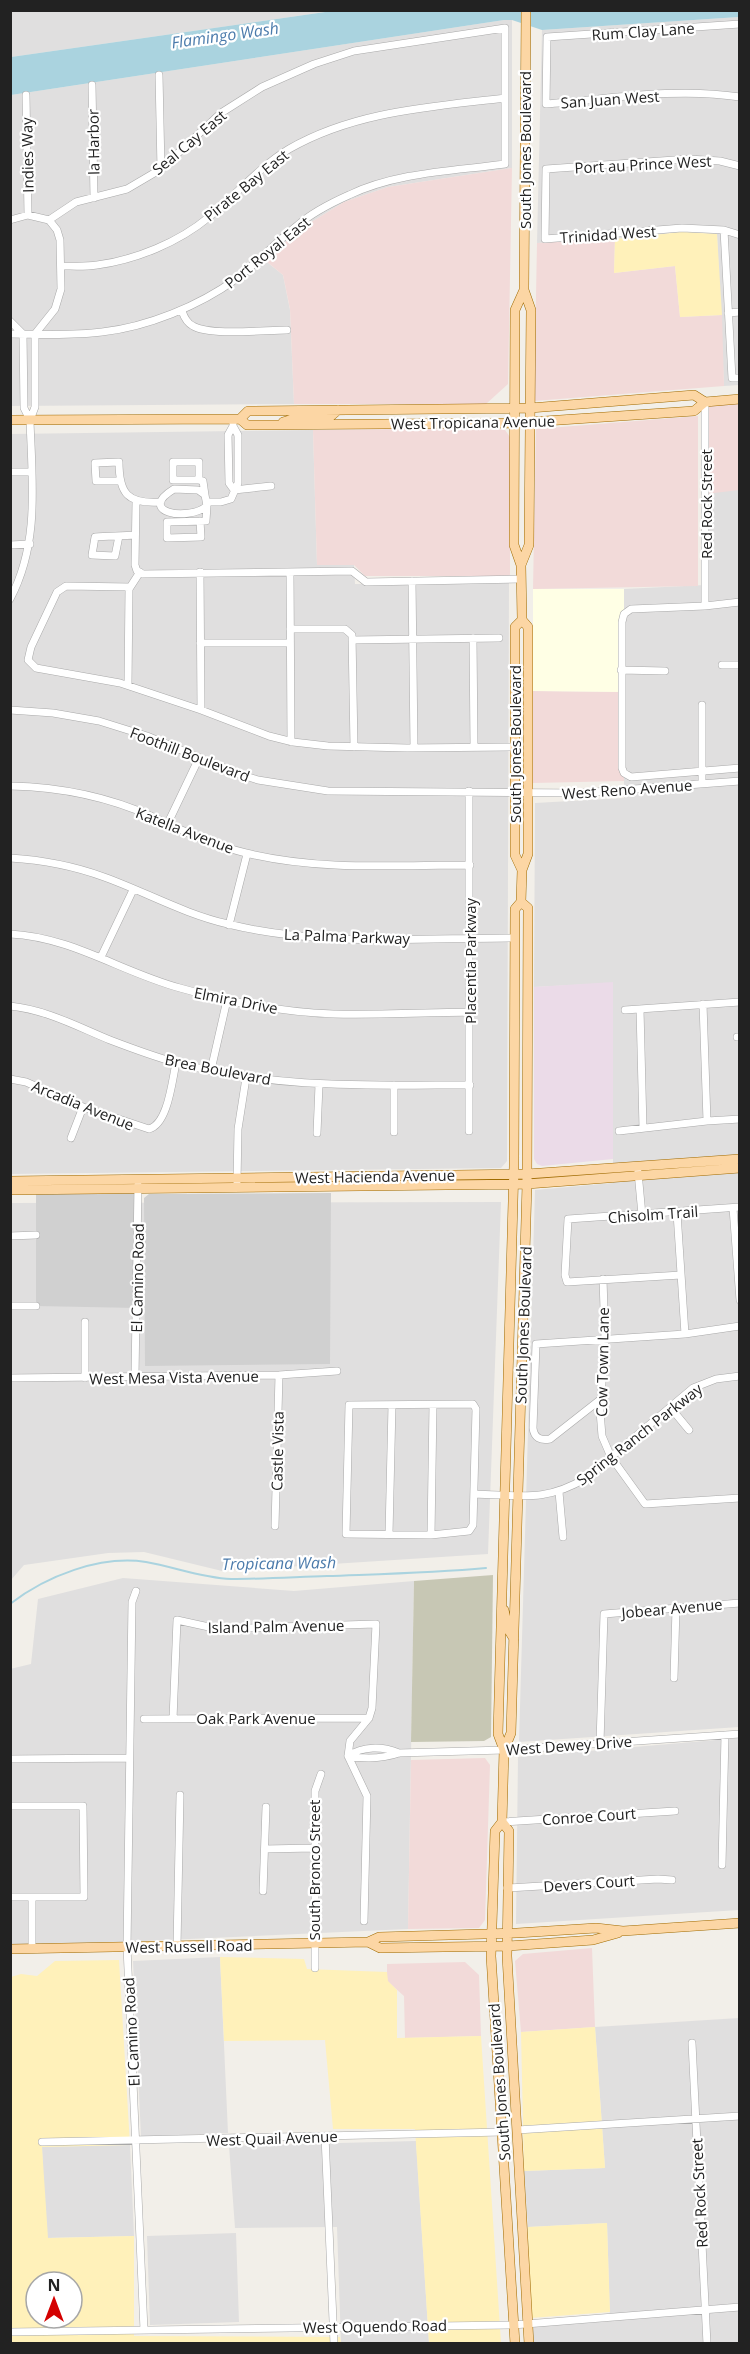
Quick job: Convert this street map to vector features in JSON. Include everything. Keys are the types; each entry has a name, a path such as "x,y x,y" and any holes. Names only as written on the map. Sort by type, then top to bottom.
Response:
{"main road":[{"name":"South Jones Boulevard","path":"521,565 529,545 531,310 524,290 526,10"},
{"name":"South Jones Boulevard","path":"504,1749 498,1734 514,1184 515,909 521,902 522,870 528,854 528,627 522,620 521,565 514,545 515,310 524,290"},
{"name":"West Tropicana Avenue","path":"235,421 248,411 530,408 693,395 705,402"},
{"name":"West Tropicana Avenue","path":"10,420 235,421 247,425 515,423 694,411 705,402 740,399"},
{"path":"279,425 296,418 331,416 338,410"},
{"name":"South Jones Boulevard","path":"522,620 515,627 515,855 522,870"},
{"name":"South Jones Boulevard","path":"521,902 528,908 528,1179 511,1733 504,1749 502,1822 508,1831 507,1946 528,2343"},
{"path":"515,1002 528,1002"},
{"name":"West Hacienda Avenue","path":"638,1171 740,1159"},
{"name":"West Hacienda Avenue","path":"10,1181 46,1185 420,1180 514,1184 528,1179 638,1171 740,1168"},
{"name":"West Hacienda Avenue","path":"420,1180 514,1173 528,1179"},
{"name":"West Hacienda Avenue","path":"10,1190 46,1185"},
{"path":"502,1602 508,1629 514,1639"},
{"name":"South Jones Boulevard","path":"502,1822 495,1831 490,1947 514,2343"},
{"name":"West Russell Road","path":"10,1949 368,1942 379,1937 507,1934 596,1928 623,1931 740,1923"},
{"name":"West Russell Road","path":"368,1942 380,1948 490,1947 593,1940 623,1931"}],"street":[{"name":"Rum Clay Lane","path":"547,37 740,24"},
{"name":"Seal Cay East","path":"49,220 76,202 127,189 161,169 221,113 262,87 314,64 354,51 505,28 505,98"},
{"name":"San Juan West","path":"547,37 546,104 682,94 717,94 740,97"},
{"path":"159,75 161,169"},
{"name":"la Harbor","path":"92,86 94,198"},
{"name":"Indies Way","path":"26,95 28,215"},
{"name":"Port Royal East","path":"10,334 104,332 182,311 211,296 236,279 263,258 298,225 351,194 386,182 418,175 505,164 505,98"},
{"name":"Pirate Bay East","path":"61,266 96,265 127,258 183,235 209,217 263,168 289,149 353,121 398,111 505,98"},
{"name":"Port au Prince West","path":"546,169 689,159 720,161 740,166"},
{"name":"Trinidad West","path":"546,169 545,239 682,228 739,233"},
{"path":"10,220 28,215 49,220 57,230 60,240 61,289 55,309 29,334 24,408 30,420"},
{"path":"724,230 732,378 740,378"},
{"path":"182,311 186,320 193,326 207,331 286,330"},
{"path":"728,313 740,312"},
{"path":"10,321 29,334"},
{"path":"10,599 18,584 30,544 33,524 30,420 35,407 29,334"},
{"name":"Red Rock Street","path":"705,402 705,606"},
{"path":"206,501 221,502 231,498 238,483 238,435 235,421"},
{"path":"199,480 199,462 173,462 173,480 203,481 206,521 200,521 167,522 167,538 201,537 200,521"},
{"path":"10,472 32,472"},
{"path":"119,481 131,499 136,502 160,502"},
{"path":"234,490 271,486"},
{"path":"174,489 198,490 206,501 201,510 190,513 170,514 160,506 165,495 174,489"},
{"path":"136,502 135,565 140,572"},
{"path":"120,536 115,556 92,555 95,537 135,535"},
{"path":"10,544 30,544"},
{"path":"140,572 352,571 366,582 521,579"},
{"path":"128,685 130,587 140,572"},
{"path":"200,572 201,710"},
{"path":"290,572 291,742"},
{"path":"412,581 414,748"},
{"path":"130,587 66,586 57,592 31,647 28,660 36,668 128,685 291,742 354,747 515,747"},
{"path":"740,602 631,609 624,614 622,622 621,670 622,768 624,774 631,777 740,768"},
{"path":"290,629 345,629 352,635 354,747"},
{"path":"473,638 474,747"},
{"path":"352,640 499,638"},
{"path":"200,643 290,643"},
{"path":"722,665 740,665"},
{"path":"621,670 665,671"},
{"path":"702,705 702,784"},
{"name":"Foothill Boulevard","path":"10,710 68,715 115,726 147,736 258,780 303,788 328,791 515,791"},
{"path":"167,825 200,758"},
{"name":"West Reno Avenue","path":"515,791 581,793 740,781"},
{"name":"Katella Avenue","path":"10,786 69,791 105,800 220,846 247,854 292,862 331,865 470,864"},
{"name":"Placentia Parkway","path":"469,791 469,1131"},
{"path":"229,925 247,854"},
{"name":"La Palma Parkway","path":"10,858 74,868 105,878 187,912 229,925 308,937 515,938"},
{"path":"101,957 133,890"},
{"name":"Elmira Drive","path":"10,934 58,940 177,987 227,1000 333,1014 470,1012"},
{"path":"211,1070 227,1000"},
{"path":"625,1010 740,1002"},
{"path":"703,1004 707,1120"},
{"name":"Brea Boulevard","path":"10,1006 45,1012 110,1040 176,1063 246,1078 319,1084 470,1085"},
{"path":"640,1009 643,1128"},
{"name":"Arcadia Avenue","path":"10,1079 26,1082 83,1107 143,1129 156,1128 163,1118 176,1063"},
{"path":"237,1183 238,1129 246,1078"},
{"path":"317,1133 319,1084"},
{"path":"394,1085 394,1132"},
{"path":"71,1138 83,1107"},
{"path":"619,1131 707,1120 740,1119"},
{"path":"638,1171 642,1215"},
{"name":"El Camino Road","path":"135,1377 138,1184"},
{"path":"736,1208 740,1300"},
{"name":"Chisolm Trail","path":"603,1279 567,1282 566,1225 568,1220 736,1208"},
{"path":"677,1212 685,1334"},
{"path":"10,1236 36,1235"},
{"path":"603,1279 681,1275"},
{"name":"Cow Town Lane","path":"603,1279 605,1340 601,1399 602,1436 611,1457 645,1504 740,1498"},
{"path":"10,1306 36,1306"},
{"path":"85,1378 86,1322"},
{"path":"601,1399 550,1439 541,1440 533,1432 536,1344 685,1334 740,1326"},
{"name":"West Mesa Vista Avenue","path":"10,1378 279,1375 337,1371"},
{"name":"Castle Vista","path":"275,1526 279,1375"},
{"name":"Spring Ranch Parkway","path":"474,1494 518,1497 559,1492 586,1478 693,1388 723,1377 740,1376"},
{"path":"472,1404 476,1408 473,1525 469,1532 347,1535 345,1533 349,1405 392,1405 472,1404"},
{"path":"389,1534 392,1405"},
{"path":"431,1534 434,1405"},
{"path":"670,1407 689,1430"},
{"path":"559,1492 563,1537"},
{"name":"El Camino Road","path":"136,1592 132,1602 127,1947 144,2330"},
{"name":"Jobear Avenue","path":"600,1743 604,1614 740,1603"},
{"path":"674,1678 676,1608"},
{"name":"Island Palm Avenue","path":"173,1719 177,1620 218,1629 376,1624 372,1708 369,1718"},
{"path":"364,1922 367,1796 348,1756 350,1741 369,1718"},
{"name":"Oak Park Avenue","path":"144,1719 369,1718"},
{"name":"West Dewey Drive","path":"348,1756 386,1758 399,1753 504,1749 740,1734"},
{"path":"722,1866 725,1735"},
{"path":"10,1759 129,1758"},
{"name":"South Bronco Street","path":"315,1968 315,1791 321,1774"},
{"path":"177,1946 180,1795"},
{"path":"10,1806 83,1806 84,1896 10,1897"},
{"path":"264,1891 266,1807"},
{"name":"Conroe Court","path":"502,1822 675,1811"},
{"path":"264,1849 314,1848"},
{"name":"Devers Court","path":"507,1888 672,1880"},
{"path":"32,1897 32,1949"},
{"name":"Red Rock Street","path":"692,2043 707,2343"},
{"path":"517,2130 740,2116"},
{"name":"West Quail Avenue","path":"42,2142 136,2139 232,2140 502,2132"},
{"path":"326,2136 334,2343"},
{"name":"West Oquendo Road","path":"10,2332 513,2325 740,2307"}],"shaded area":[{"path":"11,10 332,11 11,57"},
{"path":"739,17 739,385 724,386 717,234 682,232 615,239 537,243 542,30"},
{"path":"512,20 512,168 388,187 344,202 297,231 267,262 283,275 290,310 294,404 11,406 11,95"},
{"path":"512,168 508,384 486,404 294,404 290,309 283,275 266,261 297,231 344,202 388,187"},
{"path":"615,239 614,273 675,266 680,317 722,315 724,386 534,401 537,243"},
{"path":"739,400 739,490 706,494 706,402"},
{"path":"698,416 698,586 533,589 536,429"},
{"path":"490,428 505,430 510,437 510,576 365,576 354,565 317,565 313,430"},
{"path":"313,430 317,565 354,565 355,584 509,583 507,1161 501,1168 11,1174 10,434"},
{"path":"739,488 739,1727 519,1742 535,1190 613,1183 613,983 534,987 535,803 624,798 624,589 705,585 706,492"},
{"path":"533,589 624,589 624,692 533,691"},
{"path":"533,691 624,692 624,781 533,783"},
{"path":"613,982 613,1159 542,1166 537,1164 534,1159 534,987"},
{"path":"36,1181 139,1186 137,1308 36,1306"},
{"path":"331,1193 330,1364 145,1366 144,1198 149,1194"},
{"path":"501,1202 488,1554 222,1571 144,1552 108,1553 24,1565 11,1580 11,1203"},
{"path":"493,1575 491,1737 484,1741 411,1742 414,1581"},
{"path":"123,1578 294,1591 414,1581 408,1929 11,1947 10,1669 31,1664 38,1599"},
{"path":"739,1738 739,1910 516,1924 518,1757"},
{"path":"485,1758 490,1765 485,1920 479,1928 408,1929 411,1760"},
{"path":"592,1948 595,2027 521,2032 515,1961 523,1954"},
{"path":"220,1957 228,2133 141,2137 133,1961"},
{"path":"465,1962 479,1975 481,2036 405,2038 404,1996 387,1981 387,1964"},
{"path":"739,2018 739,2343 530,2343 529,2327 610,2321 607,2223 528,2227 524,2171 605,2168 595,2027"},
{"path":"416,2141 429,2343 341,2343 337,2227 235,2228 229,2146"},
{"path":"130,2145 134,2236 45,2238 42,2147"},
{"path":"236,2233 239,2322 150,2325 147,2236"}],"sand":[{"path":"682,232 717,234 722,315 680,317 675,266 614,273 615,239"},
{"path":"220,1957 304,1959 307,1969 387,1972 388,1981 397,1990 397,2038 481,2036 501,2343 429,2343 415,2129 333,2129 325,2040 224,2041"},
{"path":"119,1960 130,2145 42,2147 48,2238 134,2236 134,2336 340,2337 341,2343 11,2344 11,1977 21,1974 37,1976 55,1961"},
{"path":"595,2027 605,2168 524,2171 521,2032"},
{"path":"607,2223 610,2312 530,2318 528,2227"}],"water":[{"name":"Flamingo Wash","path":"332,11 739,11 739,17 542,30 512,20 504,20 11,95 11,57"}],"waterway":[{"name":"Tropicana Wash","path":"10,1604 57,1577 74,1570 110,1562 146,1562 210,1577 231,1579 486,1568"}]}
